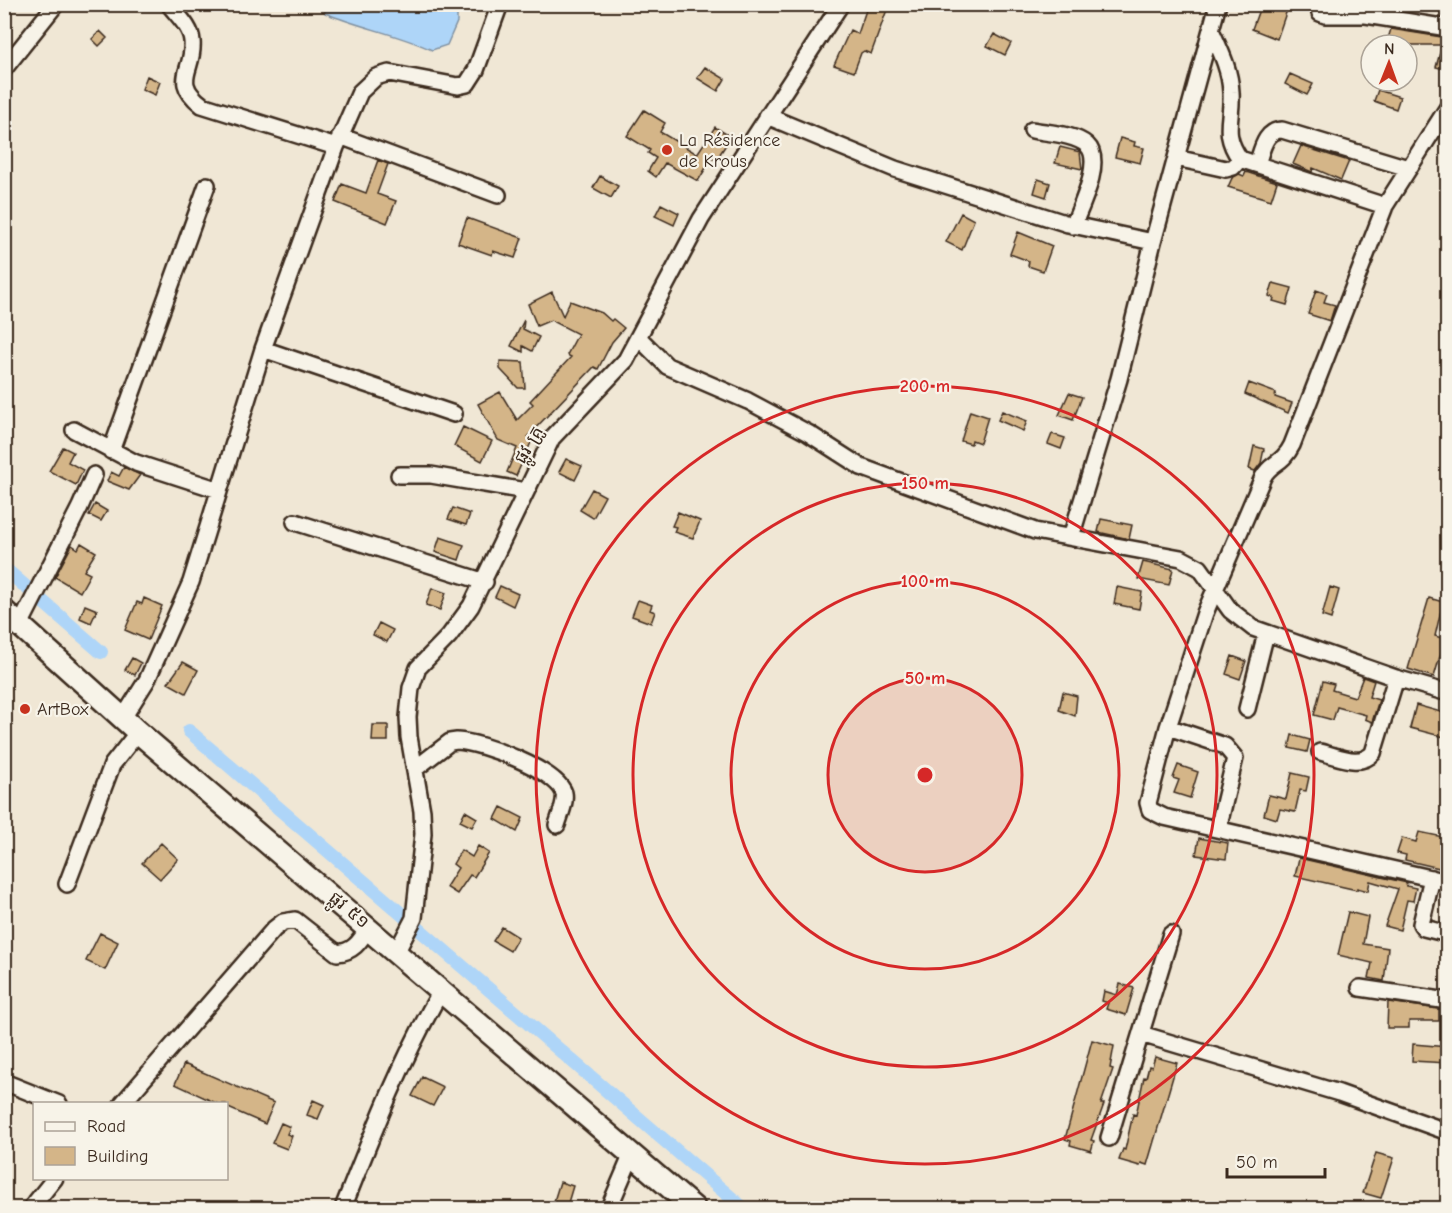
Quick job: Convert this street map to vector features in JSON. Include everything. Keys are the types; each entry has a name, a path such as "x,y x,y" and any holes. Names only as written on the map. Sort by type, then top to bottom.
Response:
{"main road":[{"name":"ផ្លូវ ៥១","path":"17,616 130,730 369,927 400,946 441,992 694,1209"}],"street":[{"path":"4,69 56,4"},
{"path":"169,4 188,29 192,42 184,85 190,96 202,105 338,142 498,195"},
{"path":"67,884 108,774 130,730 147,680 191,582 263,349 338,142 360,92 376,77 401,74 458,86 467,84 476,70 500,4"},
{"name":"ផ្លូវ គ្រូ","path":"400,946 414,918 423,825 408,717 413,678 426,658 460,622 485,582 552,438 619,369 701,219 842,4"},
{"path":"1071,537 1119,379 1153,242 1218,4"},
{"path":"1318,4 1320,13 1325,15 1391,18 1448,28"},
{"path":"1210,30 1228,67 1231,93 1227,132 1231,146 1240,159 1385,206"},
{"path":"1448,107 1385,206 1292,445 1284,460 1267,470 1214,589 1168,727 1148,808 1164,817 1448,882"},
{"path":"767,116 895,169 1073,225 1153,242"},
{"path":"1032,130 1077,140 1087,145 1091,151 1092,172 1073,225"},
{"path":"1257,164 1269,135 1278,130 1408,168"},
{"path":"1176,158 1226,169 1233,167 1240,159"},
{"path":"111,451 207,185"},
{"path":"638,337 668,366 748,401 808,433 861,467 1035,531 1181,558 1200,568 1214,589 1243,622 1266,633 1396,678 1448,693"},
{"path":"263,349 454,414"},
{"path":"74,430 111,451 160,473 219,490"},
{"path":"17,616 39,591 94,475"},
{"path":"399,475 431,475 526,490"},
{"path":"295,522 485,582"},
{"path":"1247,709 1266,633"},
{"path":"1320,752 1360,762 1368,759 1373,753 1396,678"},
{"path":"1168,727 1225,746 1235,758 1218,829"},
{"path":"415,769 450,742 457,741 523,763 551,776 560,785 565,796 557,825"},
{"path":"1432,878 1421,924 1424,928 1448,934"},
{"path":"124,1102 274,929 283,922 295,920 337,953 348,953 359,943 369,927"},
{"path":"1109,1138 1171,934"},
{"path":"1360,988 1448,1001"},
{"path":"343,1209 370,1140 417,1035 441,992"},
{"path":"1141,1034 1339,1093 1448,1132"},
{"path":"4,1082 54,1102"},
{"path":"609,1209 632,1154"},
{"path":"31,1209 54,1180"}],"water":[{"path":"323,5 457,5 457,22 447,45 432,50 325,13"}],"building":[{"path":"868,4 889,4 871,54 864,51 861,53 854,72 834,65 850,30 858,34"},
{"path":"1261,4 1289,4 1277,39 1252,29"},
{"path":"1391,29 1416,33 1390,33"},
{"path":"100,31 107,38 99,46 92,39"},
{"path":"1419,33 1448,38 1448,70 1436,67 1442,45 1419,45"},
{"path":"994,34 1011,43 1005,55 987,46"},
{"path":"705,67 725,79 718,91 697,78"},
{"path":"1290,74 1313,84 1307,95 1285,84"},
{"path":"147,76 160,82 155,95 142,89"},
{"path":"1377,93 1400,97 1396,109 1374,101"},
{"path":"644,110 665,123 660,132 697,154 715,127 731,137 716,160 712,158 698,181 665,163 656,177 648,171 656,158 648,153 650,150 627,136"},
{"path":"1120,138 1135,142 1134,146 1144,148 1140,163 1115,157"},
{"path":"1301,146 1349,161 1341,180 1313,168 1312,172 1293,164"},
{"path":"1060,147 1080,152 1082,169 1055,163"},
{"path":"378,160 388,164 377,194 396,201 387,223 335,202 342,184 366,193"},
{"path":"1246,172 1277,182 1271,200 1228,187 1232,178 1239,174 1244,176"},
{"path":"600,176 618,186 611,198 593,188"},
{"path":"1038,179 1050,183 1046,197 1034,193"},
{"path":"661,204 679,213 674,225 655,216"},
{"path":"961,213 974,220 962,250 946,242"},
{"path":"467,218 522,238 515,258 493,251 492,255 458,243"},
{"path":"1018,232 1052,246 1043,271 1028,266 1029,261 1010,254"},
{"path":"1273,283 1292,288 1287,305 1273,301 1274,298 1269,296"},
{"path":"1316,290 1327,294 1324,302 1335,305 1330,321 1308,314"},
{"path":"552,292 563,316 570,301 602,313 624,328 612,342 598,369 594,367 528,436 533,438 516,476 507,472 517,448 498,440 478,404 500,392 517,420 533,404 530,401 571,357 567,355 578,334 551,320 537,326 528,304"},
{"path":"524,320 523,329 539,337 532,351 523,346 523,352 511,346"},
{"path":"500,361 523,362 525,388 518,388 500,369"},
{"path":"1249,383 1276,393 1275,397 1292,403 1288,413 1245,394"},
{"path":"1069,393 1082,397 1073,420 1059,415"},
{"path":"970,411 988,417 980,443 972,440 971,444 961,441"},
{"path":"1002,411 1027,421 1023,431 998,420"},
{"path":"463,427 492,441 482,461 454,446"},
{"path":"1052,434 1065,438 1061,449 1048,444"},
{"path":"1254,446 1264,449 1261,463 1255,471 1249,469"},
{"path":"63,447 73,452 68,462 83,470 76,485 49,471"},
{"path":"566,459 582,466 575,480 559,472"},
{"path":"124,467 140,475 129,490 107,481 111,472 119,476"},
{"path":"592,489 605,496 593,518 580,510"},
{"path":"95,504 107,511 101,521 89,515"},
{"path":"453,508 470,514 466,525 448,519"},
{"path":"678,512 700,521 693,538 674,532 676,527 672,526"},
{"path":"1101,519 1132,525 1129,539 1098,532"},
{"path":"440,537 464,545 459,560 435,552"},
{"path":"81,543 96,552 84,571 90,574 80,592 55,577 72,545 78,549"},
{"path":"1143,562 1173,569 1169,585 1138,579"},
{"path":"500,586 518,594 513,606 495,597"},
{"path":"1117,587 1142,592 1139,609 1114,604"},
{"path":"1330,587 1339,590 1331,619 1322,616"},
{"path":"432,588 446,593 440,610 426,605"},
{"path":"144,598 162,606 148,640 125,630 137,602 142,604"},
{"path":"1429,598 1443,602 1435,636 1445,639 1434,677 1408,669"},
{"path":"638,600 652,605 650,610 655,612 651,623 632,616"},
{"path":"85,605 97,610 91,623 80,618"},
{"path":"379,623 393,630 387,642 373,635"},
{"path":"1232,656 1246,661 1240,679 1226,674"},
{"path":"132,658 141,663 135,675 125,670"},
{"path":"183,662 198,670 186,693 168,683"},
{"path":"1363,677 1374,681 1369,697 1379,700 1372,722 1365,719 1366,715 1337,707 1333,720 1314,715 1323,681 1334,684 1332,690 1355,697"},
{"path":"1063,692 1077,696 1075,716 1059,710"},
{"path":"1416,705 1448,714 1448,738 1410,728"},
{"path":"373,725 388,725 388,741 372,741"},
{"path":"1292,735 1310,740 1307,752 1289,748"},
{"path":"1178,765 1198,772 1190,798 1174,793 1179,780 1173,778"},
{"path":"1292,773 1309,777 1306,791 1300,790 1295,812 1280,809 1277,819 1264,815 1269,795 1286,799"},
{"path":"501,807 523,818 517,832 495,819"},
{"path":"465,811 477,818 472,827 460,821"},
{"path":"1419,832 1448,838 1448,870 1405,860 1406,855 1397,853 1402,838 1416,842"},
{"path":"1199,838 1228,843 1226,859 1196,855"},
{"path":"161,843 178,859 160,879 142,863"},
{"path":"478,846 489,853 474,877 470,875 457,894 446,887 458,868 453,864 461,850 472,857"},
{"path":"1299,858 1407,883 1406,886 1416,888 1413,901 1407,900 1400,930 1385,926 1398,889 1370,881 1368,891 1357,888 1357,890 1295,876"},
{"path":"1348,912 1368,917 1363,944 1388,948 1384,981 1369,978 1372,963 1338,955"},
{"path":"502,927 518,937 510,951 493,941"},
{"path":"100,933 118,942 105,970 86,961"},
{"path":"1120,984 1134,988 1126,1015 1106,1009 1108,1003 1102,1001 1104,991 1117,995"},
{"path":"1388,1002 1439,1009 1439,1021 1409,1021 1409,1028 1387,1028"},
{"path":"1092,1040 1114,1046 1110,1068 1113,1069 1091,1140 1094,1141 1091,1151 1070,1145 1071,1141 1065,1139"},
{"path":"1413,1044 1448,1047 1448,1063 1412,1061"},
{"path":"1155,1057 1177,1063 1147,1165 1141,1163 1140,1166 1119,1160 1123,1149 1125,1150 1133,1114 1136,1115 1144,1077 1146,1078 1149,1066 1152,1067"},
{"path":"184,1064 274,1103 265,1124 228,1108 228,1102 214,1102 175,1084"},
{"path":"422,1077 443,1087 433,1106 412,1096"},
{"path":"313,1100 324,1105 318,1119 307,1115"},
{"path":"281,1123 290,1127 287,1134 292,1136 287,1149 272,1143"},
{"path":"1376,1153 1394,1158 1381,1198 1363,1193"},
{"path":"560,1182 573,1186 567,1206 554,1201"}],"waterway":[{"path":"4,568 101,652"},
{"path":"189,731 743,1208"}],"place":[{"name":"La Résidence de Krous","path":"667,150"},
{"name":"ArtBox","path":"25,709"}]}
